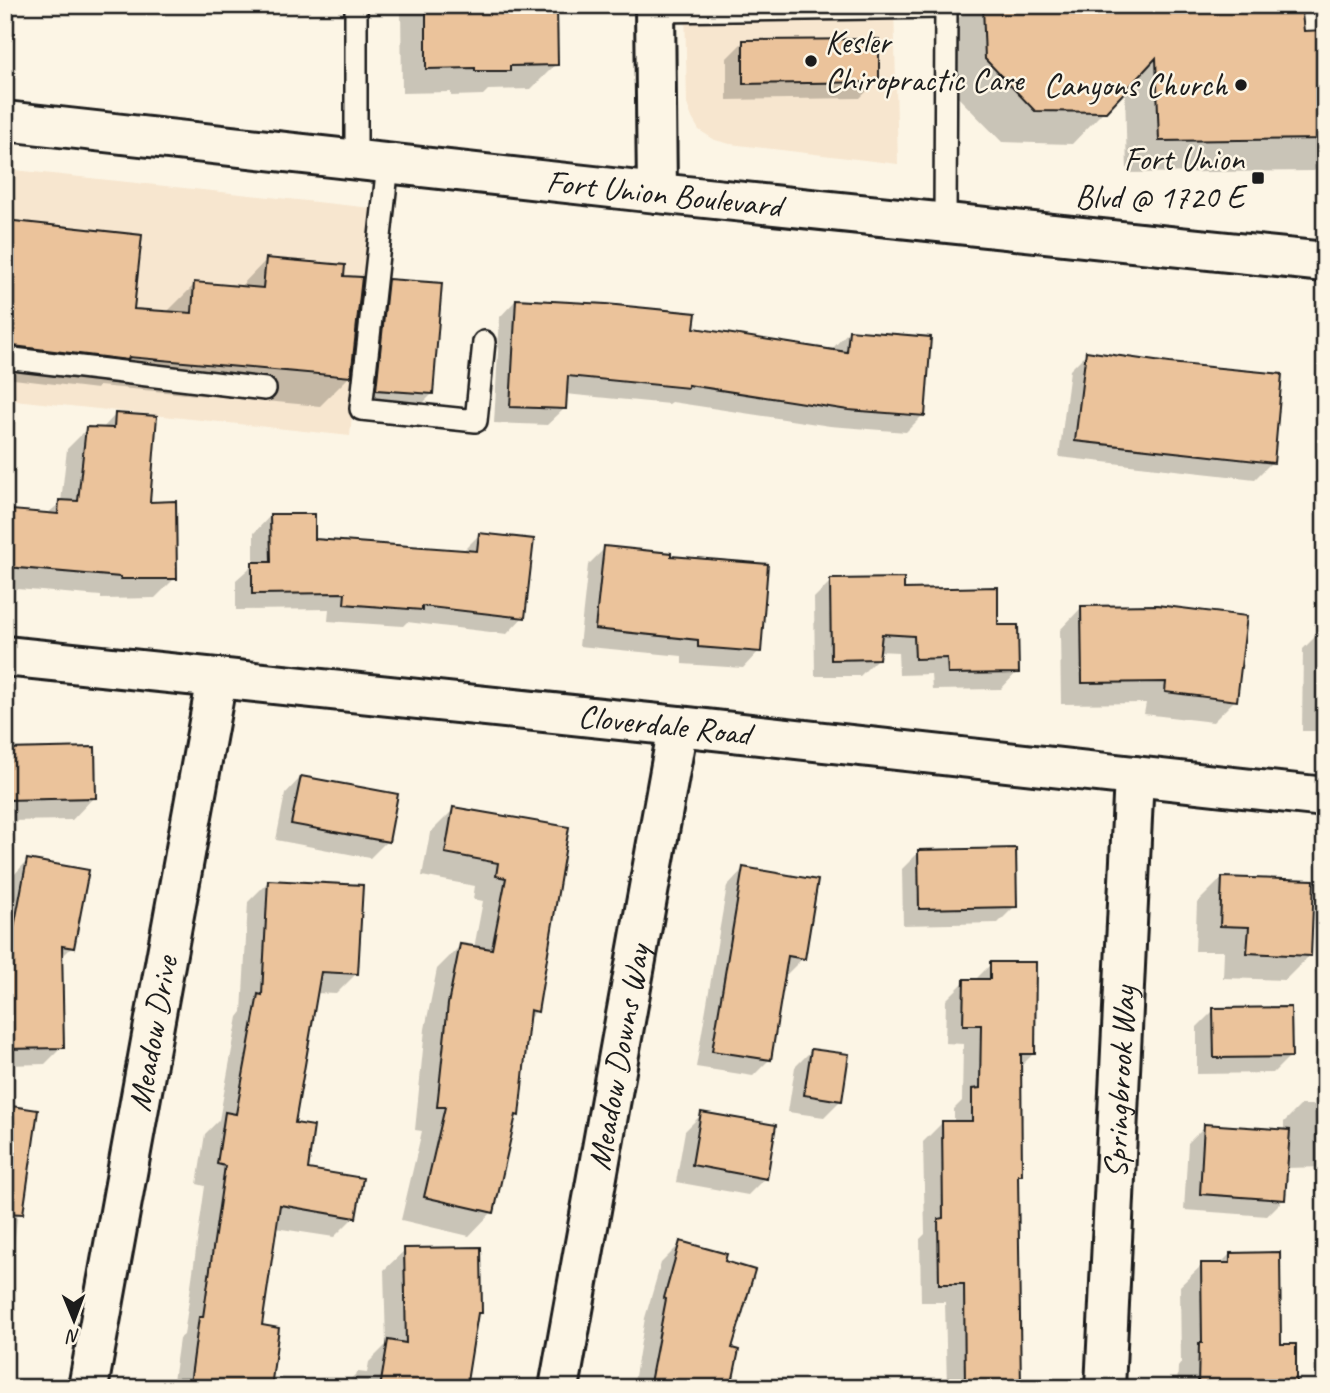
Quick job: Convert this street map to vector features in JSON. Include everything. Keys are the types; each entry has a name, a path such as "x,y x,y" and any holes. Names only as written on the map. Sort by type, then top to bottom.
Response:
{"street":[{"path":"656,8 657,193"},
{"name":"Fort Union Boulevard","path":"5,121 657,193 1325,262"},
{"name":"Cloverdale Road","path":"5,656 1325,797"},
{"name":"Meadow Drive","path":"88,1388 217,678"},
{"name":"Meadow Downs Way","path":"558,1388 678,726"},
{"name":"Springbrook Way","path":"1105,1388 1134,776"}],"lane":[{"path":"356,5 372,162 361,409 476,421 484,342"},
{"path":"656,8 946,6 944,222"},
{"path":"5,358 265,389"}],"shaded area":[{"path":"685,5 894,5 898,164 730,144 715,140 699,130 687,104"},
{"path":"5,169 372,208 350,436 5,399"}],"building":[{"path":"426,5 557,5 558,65 510,66 510,71 475,71 475,68 426,69"},
{"name":"Canyons Church","path":"983,5 1301,5 1304,31 1325,30 1325,139 1159,141 1156,58 1106,112 1035,111 985,59"},
{"name":"Kesler Chiropractic Care","path":"879,39 879,82 743,84 743,40"},
{"path":"5,220 142,235 134,309 192,313 194,282 263,288 266,258 345,265 344,276 362,277 351,377 129,357 128,360 5,345"},
{"path":"388,279 442,283 433,394 376,390"},
{"path":"516,299 696,313 694,328 847,352 849,330 931,337 925,416 848,410 688,385 688,388 568,376 566,409 510,407"},
{"path":"1086,351 1169,363 1282,374 1274,463 1075,441"},
{"path":"115,413 157,416 150,502 176,501 177,579 121,579 7,567 12,510 58,514 59,500 78,501 86,427 114,428"},
{"path":"270,514 315,514 315,539 477,551 479,533 534,539 525,618 422,606 422,610 344,604 345,593 252,594 252,562 271,562"},
{"path":"604,546 671,553 671,556 768,564 761,652 698,647 698,640 595,629"},
{"path":"904,578 904,589 998,587 998,625 1018,625 1019,673 948,674 947,658 915,659 914,636 882,634 879,659 831,660 830,579"},
{"path":"1157,605 1247,616 1237,701 1165,692 1166,682 1082,683 1081,606"},
{"path":"95,747 96,798 5,800 5,749"},
{"path":"301,776 398,794 389,842 291,824"},
{"path":"453,807 569,827 538,1012 530,1010 519,1116 516,1115 494,1213 424,1197 445,1107 437,1107 448,1004 460,944 492,949 506,878 496,876 498,863 445,853"},
{"path":"1016,848 1017,907 919,909 918,850"},
{"path":"27,859 89,870 74,948 62,946 64,1048 5,1049 5,975"},
{"path":"743,867 818,880 805,959 788,956 771,1060 712,1051"},
{"path":"1222,877 1314,880 1311,956 1247,953 1249,927 1220,926"},
{"path":"268,880 363,885 358,974 321,972 295,1123 314,1126 308,1169 363,1178 356,1218 280,1205 262,1325 279,1328 271,1388 220,1388 190,1384 199,1317 203,1317 225,1166 217,1164 225,1112 236,1114 258,994 262,995"},
{"path":"990,962 1036,962 1035,1054 1021,1054 1022,1175 1018,1175 1021,1388 965,1388 964,1284 939,1284 938,1219 943,1218 942,1121 972,1121 972,1089 980,1088 981,1025 963,1025 964,979 990,979"},
{"path":"1291,1007 1292,1057 1214,1058 1213,1008"},
{"path":"811,1049 849,1054 842,1101 804,1095"},
{"path":"5,1105 38,1110 23,1214 5,1213"},
{"path":"701,1112 776,1125 767,1179 692,1165"},
{"path":"1204,1124 1290,1130 1285,1200 1200,1194"},
{"path":"680,1241 727,1254 725,1261 755,1270 732,1348 739,1350 731,1388 649,1388 666,1299 664,1298"},
{"path":"481,1247 482,1313 478,1313 466,1388 380,1388 388,1340 406,1343 404,1248"},
{"path":"1280,1252 1281,1344 1296,1344 1296,1388 1198,1388 1199,1343 1202,1343 1201,1263 1230,1263 1230,1253"}],"place":[{"name":"Kesler Chiropractic Care","path":"811,61"},
{"name":"Canyons Church","path":"1241,85"},
{"name":"Fort Union Blvd @ 1720 E","path":"1258,178"}]}
